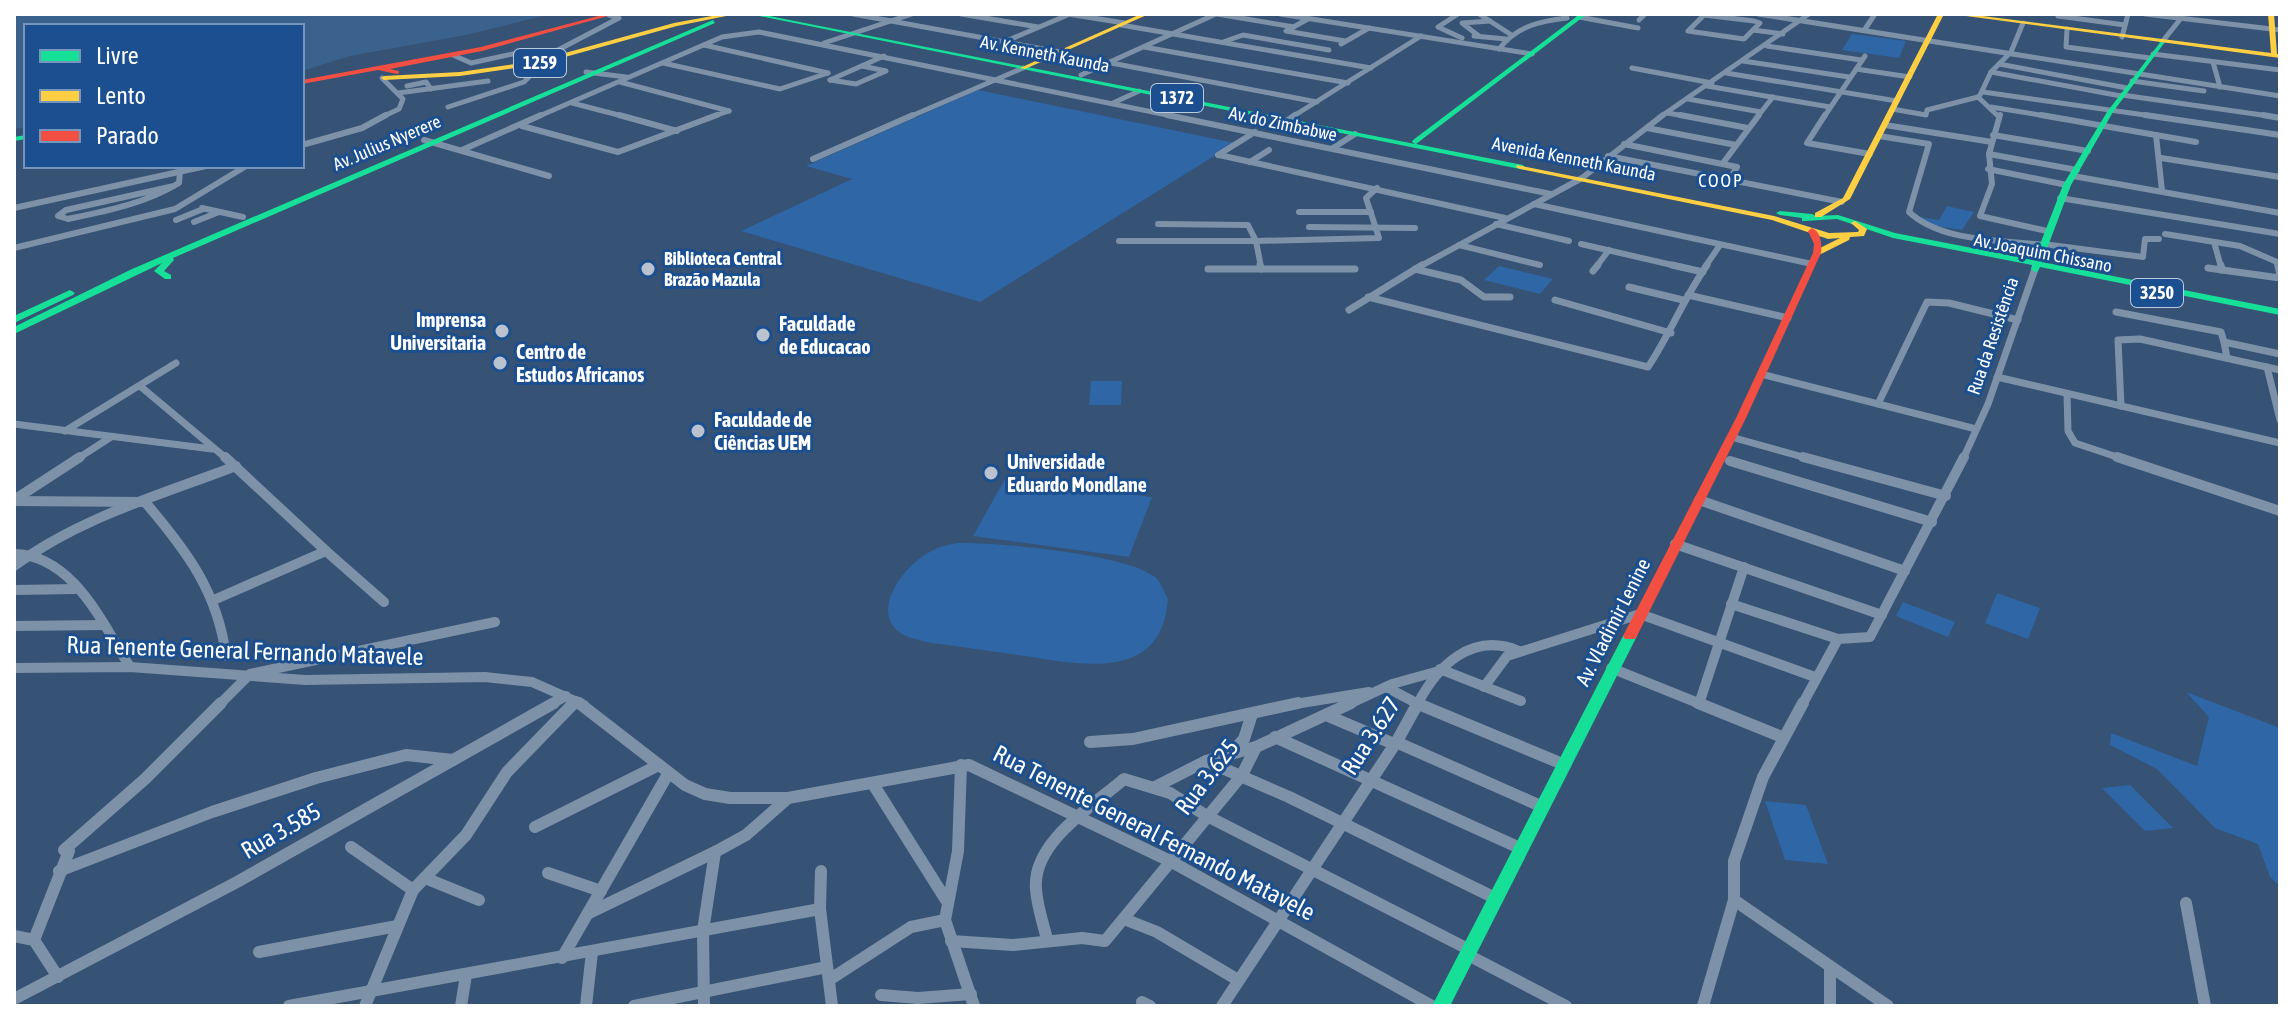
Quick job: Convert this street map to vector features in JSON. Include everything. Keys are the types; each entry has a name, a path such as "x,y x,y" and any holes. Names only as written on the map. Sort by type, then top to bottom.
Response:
{"main road":[{"path":"573,26 601,14"},
{"path":"375,75 611,14"},
{"path":"732,14 741,14"},
{"name":"Av. Julius Nyerere","path":"14,320 243,217 732,14"},
{"path":"752,14 1031,67 1146,14"},
{"path":"771,14 856,33"},
{"path":"1812,223 1845,201 1870,154 1940,15 1923,14"},
{"path":"1954,14 2067,29 2123,31 2162,42 2279,60 2271,14"},
{"path":"1416,142 1576,17"},
{"path":"397,71 434,74 541,61 696,18 713,22"},
{"name":"Av. Julius Nyerere","path":"591,73 691,28 696,18"},
{"name":"Rua da Resistência","path":"2036,267 2060,198 2110,112 2162,42"},
{"path":"304,83 397,71 433,59"},
{"name":"1259","path":"375,75 462,74 541,61"},
{"name":"Av. Kenneth Kaunda","path":"1031,67 1335,128"},
{"name":"Av. Kenneth Kaunda","path":"1031,67 1291,119"},
{"name":"Avenida Kenneth Kaunda","path":"1335,128 1812,223"},
{"name":"Avenida Kenneth Kaunda","path":"1335,128 1583,176"},
{"name":"Av. Julius Nyerere","path":"14,331 189,247 429,141"},
{"path":"1814,259 1846,238 1861,234 1863,229 1852,222 1845,201"},
{"path":"1812,223 1852,222 1898,236 2036,267 2280,315"},
{"path":"1812,223 1818,244 1814,259"},
{"name":"Av. Joaquim Chissano","path":"1812,223 1846,238 1888,241 2036,267"},
{"path":"168,277 158,268 189,247"},
{"name":"Av. Vladimir Lenine","path":"1441,1006 1731,437 1814,259"}],"street":[{"path":"448,107 524,82 541,61 619,18 611,14"},
{"path":"853,14 1060,52"},
{"path":"823,43 912,14"},
{"path":"961,14 1038,27"},
{"path":"1004,42 1069,14 1371,68"},
{"path":"1081,75 1217,14 1294,27"},
{"path":"1280,14 1532,54"},
{"path":"1318,14 1286,31 1345,41"},
{"path":"1462,38 1438,27 1458,14 1466,14"},
{"path":"1479,14 1508,36"},
{"path":"1542,22 1539,14 1640,26 1638,28"},
{"path":"1639,20 1645,14"},
{"path":"1758,14 2011,52 2128,87 2220,87 2280,96"},
{"path":"1349,310 1415,269 1583,176 1809,14"},
{"path":"1865,29 1875,14"},
{"path":"2058,16 2123,31 2128,14"},
{"path":"2145,14 2182,16 2276,30"},
{"path":"1705,15 1734,16 1759,22 1744,39 1688,31 1705,15"},
{"path":"1715,36 1734,16"},
{"name":"Rua da Resistência","path":"2162,42 2182,16"},
{"path":"1456,42 1479,36 1508,36 1542,22 1576,17"},
{"path":"1980,94 1991,72 2011,52 2016,20"},
{"path":"1479,36 1462,23 1490,21"},
{"path":"1313,58 1369,28"},
{"path":"2067,29 2066,47 2213,62 2279,60"},
{"path":"1753,30 1783,34"},
{"name":"Av. do Zimbabwe","path":"462,150 728,35 759,32 1551,194"},
{"path":"1222,42 1243,35 1329,50"},
{"path":"1291,119 1421,36"},
{"path":"1499,49 1508,36"},
{"path":"663,63 783,89 828,73 704,45"},
{"path":"1767,46 1863,58 1807,143 1870,154"},
{"path":"1144,47 1348,83"},
{"path":"453,55 471,63 517,53"},
{"path":"1797,69 1812,53"},
{"path":"862,66 886,71 856,84 829,79 885,56"},
{"path":"1743,61 1849,77"},
{"path":"1643,70 1655,62"},
{"path":"2213,62 2220,87"},
{"path":"1111,63 1317,102"},
{"path":"1999,64 2280,118"},
{"path":"1656,73 1667,65"},
{"path":"813,159 995,79 1031,67"},
{"path":"1668,75 1681,67"},
{"path":"1632,68 1830,107"},
{"path":"1681,77 1693,69"},
{"path":"1856,69 1910,77"},
{"path":"1693,80 1705,72"},
{"path":"1991,72 2236,95 2247,95 2248,91"},
{"path":"591,73 630,77"},
{"path":"1726,73 1840,92 1926,115 1927,110 1980,94 2280,135"},
{"path":"304,143 388,117 403,103 398,93 375,75"},
{"path":"304,143 360,127 395,109 399,103 397,96 375,75"},
{"path":"398,93 488,81"},
{"path":"407,86 426,82 435,88 439,96"},
{"path":"522,126 618,152 729,111 620,82"},
{"path":"1113,103 1139,91"},
{"path":"1980,94 2000,115 1989,154 1988,169 1992,184 1981,218 2044,240"},
{"path":"1723,163 1773,97"},
{"path":"1688,99 1761,112"},
{"path":"1959,100 2196,142"},
{"path":"572,103 678,131"},
{"path":"2233,111 2236,119"},
{"path":"1667,113 1748,128"},
{"path":"1647,128 1736,145"},
{"path":"1882,130 2088,151"},
{"path":"1882,130 1929,144 1909,212 1912,218 1947,231 2044,240 2143,257 2146,255 2145,239 2162,237 2214,242 2251,249 2279,262 2280,277 2208,268"},
{"path":"1255,132 1217,156 1505,218"},
{"path":"1333,148 1355,134"},
{"path":"2156,135 2162,191"},
{"path":"429,141 549,176"},
{"path":"1624,144 1738,168 1729,180"},
{"path":"1250,162 1269,150"},
{"path":"1989,154 2072,177"},
{"path":"1671,168 1683,155"},
{"path":"1608,156 1845,201"},
{"path":"2161,161 2280,177"},
{"path":"2161,161 2280,183"},
{"path":"14,208 197,168"},
{"path":"14,248 175,209 243,168"},
{"path":"1988,169 2072,177 2280,213"},
{"path":"174,186 66,210 58,216 68,219 140,204 174,186 180,179 180,172"},
{"path":"1119,241 1374,239 1379,237 1366,198 1377,188"},
{"path":"2060,198 2280,234"},
{"path":"1534,204 1720,245 1814,259"},
{"path":"176,220 202,208 243,217"},
{"path":"194,222 219,212"},
{"path":"1299,212 1371,212"},
{"path":"1158,224 1248,225 1253,229 1261,269"},
{"path":"1496,224 1569,241"},
{"path":"1309,227 1415,228"},
{"path":"2214,242 2222,270"},
{"path":"1581,244 1703,272"},
{"path":"1459,245 1540,265"},
{"path":"1368,297 1648,367 1671,333 1686,297 1720,245"},
{"path":"1593,271 1609,250"},
{"name":"Rua da Resistência","path":"1838,639 1870,637 1946,496 1997,377 2036,267"},
{"path":"1208,269 1355,269"},
{"path":"1415,269 1461,280 1484,297 1510,297"},
{"path":"1629,287 1788,318"},
{"path":"1555,300 1671,333"},
{"path":"1878,404 1927,302 1949,303 2018,320"},
{"path":"2116,312 2221,332 2227,358"},
{"path":"2121,406 2118,340 2140,339 2280,370"},
{"path":"2224,342 2280,354"},
{"path":"65,431 176,363"},
{"path":"2267,367 2280,420"},
{"path":"1761,374 1976,429"},
{"path":"1997,377 2280,443"},
{"path":"140,386 236,466 384,602"},
{"path":"2067,394 2068,431 2075,443 2280,511"},
{"path":"14,424 212,449"},
{"path":"14,500 111,437"},
{"path":"1731,437 1946,496"},
{"path":"1730,461 1932,522"},
{"path":"14,566 28,554 79,526 236,466"},
{"path":"14,500 145,502 195,561 216,599 224,630 226,656"},
{"path":"1699,500 1905,571"},
{"path":"1675,544 1882,615"},
{"path":"216,599 326,551"},
{"path":"14,554 28,554 51,562 104,625 130,667"},
{"path":"1699,704 1744,567"},
{"path":"14,590 75,589"},
{"path":"1703,1006 1734,900 1734,861 1763,777 1782,737 1838,639 1731,604"},
{"path":"1484,687 1505,657 1612,620 1640,614 1815,677"},
{"path":"34,940 69,851 64,850 145,779 250,674 495,622"},
{"path":"14,626 104,625"},
{"path":"1439,670 1489,644 1500,643 1519,651"},
{"name":"Rua Tenente General Fernando Matavele","path":"14,668 130,667 272,678 382,681 485,677 532,682 571,698 664,770 705,794 765,800 788,798 961,765 982,769 1170,861 1432,1006"},
{"path":"1611,668 1782,737"},
{"path":"1439,670 1521,701"},
{"name":"Rua 3.625","path":"951,941 1013,945 1047,939 1105,941 1242,775 1256,747 1371,693 1439,670"},
{"name":"Rua 3.627","path":"1222,1006 1275,919 1395,743 1439,670"},
{"path":"1386,687 1418,704 1565,765"},
{"path":"1090,742 1133,739 1326,697 1371,693"},
{"path":"367,999 413,890 466,835 507,772 571,698"},
{"name":"Rua 3.585","path":"14,999 571,698"},
{"path":"1234,750 1244,739 1252,714"},
{"path":"1326,715 1543,807"},
{"path":"1275,737 1522,849"},
{"path":"1155,787 1206,761 1234,750 1256,747"},
{"path":"59,871 212,812 331,774 406,755 455,760"},
{"path":"1206,761 1242,775 1497,899"},
{"path":"881,995 972,1000 945,920 946,900 958,851 961,765"},
{"path":"535,827 664,770"},
{"path":"562,958 664,770"},
{"path":"1047,939 1036,889 1037,871 1055,839 1105,799 1120,780 1155,787 1566,1006"},
{"path":"873,784 892,807 927,873 946,900"},
{"path":"588,913 746,835 788,798"},
{"path":"351,847 413,890"},
{"path":"704,1006 703,931 715,852"},
{"path":"821,871 820,909 832,1006"},
{"path":"548,873 601,891"},
{"path":"425,878 479,900"},
{"path":"1734,900 1888,1006"},
{"path":"2186,903 2205,1006"},
{"path":"289,1006 367,999 466,975 820,909"},
{"path":"1124,919 1157,932 1238,980"},
{"path":"634,1006 705,990 828,974 911,927 945,920"},
{"path":"259,952 397,926"},
{"path":"14,936 34,940 58,977"},
{"path":"586,1006 592,952"},
{"path":"1830,968 1830,1006"},
{"path":"461,1006 466,975"}],"shaded area":[{"path":"14,14 551,14 466,35 350,56 304,70 304,24 24,24 24,127 14,129"},
{"path":"1852,34 1906,41 1899,58 1842,50"},
{"path":"978,90 1235,143 980,302 741,231 852,179 806,166"},
{"path":"1947,206 1974,212 1962,230 1930,225 1919,217 1939,220"},
{"path":"1499,266 1553,279 1540,294 1484,280"},
{"path":"1091,381 1122,381 1121,405 1089,405"},
{"path":"1005,479 1152,497 1129,557 973,536"},
{"path":"957,543 1060,551 1140,569 1157,579 1168,599 1163,626 1151,644 1135,656 1094,664 1048,660 907,637 892,625 888,614 893,590 919,559 935,549"},
{"path":"1997,593 2040,608 2028,639 1985,623"},
{"path":"1903,602 1955,622 1948,637 1896,616"},
{"path":"2186,692 2280,728 2280,886 2270,877 2258,844 2215,828 2157,769 2110,745 2111,733 2197,766 2209,717"},
{"path":"2130,785 2173,828 2145,831 2102,788"},
{"path":"1765,801 1806,805 1828,864 1785,860"}],"traffic: fast":[{"path":"752,14 1520,167"},
{"path":"1416,142 1584,14"},
{"path":"1923,14 1940,16"},
{"path":"14,331 135,271 713,22"},
{"path":"2035,269 2067,185 2110,112 2162,42"},
{"path":"14,139 24,137"},
{"path":"1780,213 1812,216"},
{"path":"1805,219 1838,217 1893,235 2280,312"},
{"path":"168,277 158,271 170,260"},
{"path":"14,320 70,293"},
{"path":"1441,1006 1630,636"}],"traffic: slow":[{"path":"384,78 460,74 536,63 676,24 733,14"},
{"path":"1023,68 1146,14"},
{"path":"1818,215 1846,199 1941,14"},
{"path":"1954,14 2280,56"},
{"path":"2271,14 2274,55"},
{"path":"1520,167 1774,218 1828,236 1861,234 1863,229 1855,223"},
{"path":"1817,253 1846,238"}],"traffic: jam":[{"path":"384,68 482,49 612,14"},
{"path":"304,82 378,68 397,72"},
{"path":"1630,636 1741,418 1817,253 1818,244 1812,231"}],"place":[{"name":"Biblioteca Central Brazão Mazula","path":"648,269"},
{"name":"Imprensa Universitaria","path":"502,331"},
{"name":"Faculdade de Educacao","path":"763,335"},
{"name":"Centro de Estudos Africanos","path":"500,363"},
{"name":"Faculdade de Ciências UEM","path":"698,431"},
{"name":"Universidade Eduardo Mondlane","path":"991,473"}],"district":[{"name":"COOP","path":"1721,181"}]}
